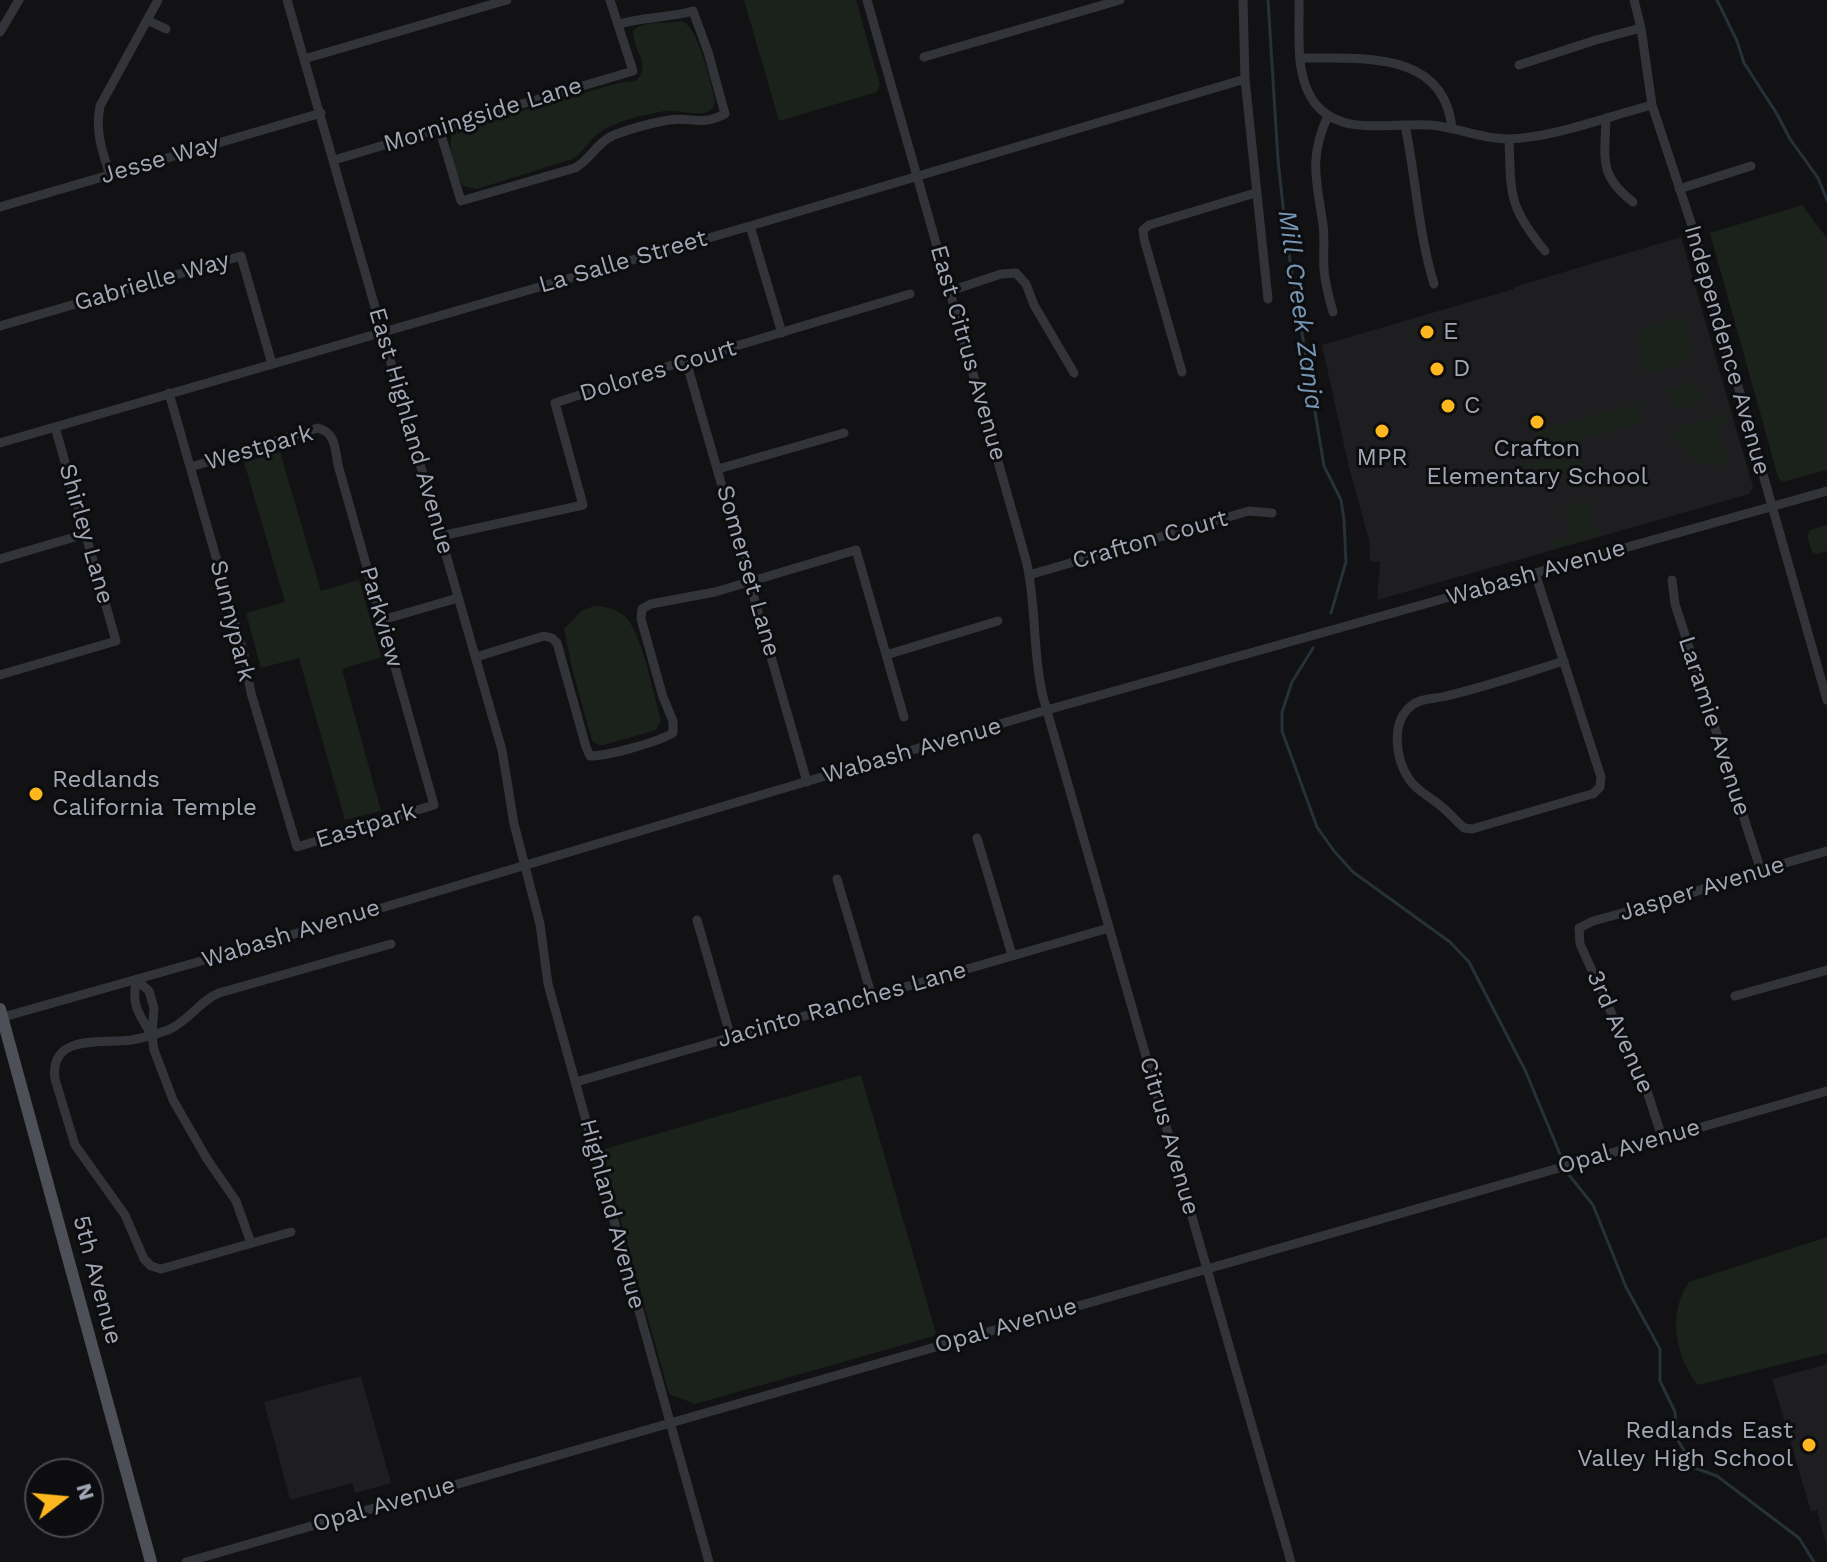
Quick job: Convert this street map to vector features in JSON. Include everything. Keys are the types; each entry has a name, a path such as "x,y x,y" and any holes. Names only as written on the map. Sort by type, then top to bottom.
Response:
{"main road":[{"name":"5th Avenue","path":"1,1015 151,1562"}],"street":[{"path":"0,32 19,0"},
{"path":"110,175 99,142 97,123 100,106 158,0"},
{"name":"East Highland Avenue","path":"287,0 502,750 514,824 525,865"},
{"path":"304,59 507,0"},
{"path":"439,128 461,201 575,168 584,163 602,141 613,136 670,120 696,122 713,120 725,114 693,11 637,18 619,24 610,0"},
{"name":"East Citrus Avenue","path":"867,0 1029,575 1036,667 1047,710"},
{"path":"924,57 1120,0"},
{"path":"1243,0 1245,79 1268,299"},
{"path":"1299,0 1300,58 1307,89 1328,116 1357,126 1405,125 1452,129 1481,137 1509,139 1652,105"},
{"name":"Independence Avenue","path":"1634,0 1652,105 1827,700"},
{"path":"147,20 166,29"},
{"name":"Morningside Lane","path":"334,160 633,71 619,24"},
{"path":"1519,65 1641,28"},
{"path":"1300,58 1343,58 1404,65 1418,70 1446,100 1452,129"},
{"name":"La Salle Street","path":"0,443 1245,79"},
{"name":"Jesse Way","path":"0,207 321,113"},
{"path":"1328,116 1314,156 1323,224 1324,271 1333,312"},
{"path":"1606,118 1605,162 1609,178 1616,189 1633,202"},
{"path":"1405,125 1415,174 1420,230 1434,284"},
{"path":"1509,139 1511,191 1516,211 1545,251"},
{"path":"1679,189 1751,166"},
{"path":"1182,372 1143,230 1149,225 1255,193"},
{"path":"750,226 782,333"},
{"name":"Gabrielle Way","path":"0,326 241,256 272,364"},
{"path":"950,291 1001,274 1016,273 1026,284 1034,305 1074,373"},
{"name":"Dolores Court","path":"441,536 583,505 555,403 910,294"},
{"name":"Somerset Lane","path":"686,361 807,782"},
{"name":"Sunnypark","path":"169,393 244,655 251,693 297,847"},
{"name":"Shirley Lane","path":"0,675 116,641 55,427"},
{"name":"Westpark","path":"191,467 318,428 327,431"},
{"name":"Parkview","path":"327,431 333,437 338,465 434,805"},
{"path":"718,469 844,433"},
{"name":"Wabash Avenue","path":"1,1015 137,980 1047,710 1827,491"},
{"name":"Crafton Court","path":"1029,575 1249,511 1272,513"},
{"path":"0,559 85,534"},
{"path":"476,657 544,636 552,638 557,643 590,756 602,756 664,739 673,733 673,721 641,619 642,609 651,604 715,592 856,550 904,717"},
{"path":"1535,573 1564,661 1601,777 1600,787 1593,794 1472,829 1464,828 1409,780 1398,757 1399,727 1403,715 1414,703 1564,661"},
{"name":"Laramie Avenue","path":"1672,580 1675,604 1761,871"},
{"path":"382,620 458,598"},
{"path":"886,655 998,621"},
{"name":"Citrus Avenue","path":"1047,710 1291,1562"},
{"name":"Eastpark","path":"297,847 434,805"},
{"path":"977,838 1012,955"},
{"name":"Jasper Avenue","path":"1579,928 1593,921 1694,894 1733,878 1827,851"},
{"name":"Highland Avenue","path":"525,865 540,924 548,984 709,1562"},
{"path":"837,879 872,997"},
{"path":"697,920 731,1038"},
{"name":"Jacinto Ranches Lane","path":"576,1082 1109,928"},
{"name":"3rd Avenue","path":"1579,928 1580,944 1647,1091 1662,1137"},
{"path":"291,1232 161,1269 151,1266 144,1259 125,1215 75,1145 53,1068 60,1053 82,1044 107,1039 129,1041 171,1029 207,998 219,993 391,944"},
{"path":"1735,996 1827,970"},
{"path":"152,1035 137,1013 132,996 137,980 149,991 154,1008 154,1050 173,1100 236,1201 251,1243"},
{"name":"Opal Avenue","path":"186,1562 1827,1091"}],"shaded area":[{"path":"744,0 856,0 880,85 877,92 779,121"},
{"path":"681,21 693,33 703,56 715,100 709,111 666,111 628,120 601,132 572,159 477,189 463,186 451,150 455,130 618,83 635,81 643,70 633,31 649,24"},
{"path":"1802,205 1827,238 1827,470 1782,482 1778,477 1710,233"},
{"name":"Crafton Elementary School","path":"1681,237 1753,487 1749,494 1377,600 1380,562 1370,561 1369,540 1349,468 1322,345"},
{"path":"1683,316 1693,351 1688,362 1643,374 1637,340 1644,330"},
{"path":"1697,381 1703,402 1674,410 1668,389"},
{"path":"1639,402 1644,422 1541,451 1535,431"},
{"path":"1710,411 1724,416 1726,423 1720,428 1727,465 1708,464 1692,458 1680,447 1672,429 1707,419"},
{"path":"1578,450 1585,476 1545,471 1521,478 1519,466"},
{"path":"280,452 321,591 359,580 381,657 342,669 381,811 345,820 299,658 261,668 246,613 285,602 244,462"},
{"path":"1586,500 1595,529 1600,528 1602,535 1553,548 1551,541 1572,535 1564,506"},
{"path":"1827,525 1827,551 1812,552 1807,535 1810,530"},
{"path":"594,606 623,614 635,631 661,720 656,730 604,745 592,741 564,629 581,611"},
{"path":"861,1075 936,1333 695,1404 669,1394 601,1150"},
{"path":"1827,1237 1827,1353 1698,1385 1684,1361 1677,1335 1678,1308 1689,1282"},
{"name":"Redlands East Valley High School","path":"1827,1364 1827,1547 1817,1510 1811,1511 1772,1379"},
{"path":"361,1376 391,1483 355,1493 352,1483 290,1500 264,1402"}],"waterway":[{"name":"Mill Creek Zanja","path":"1268,0 1278,160 1287,243 1324,466 1341,500 1344,520 1346,562 1331,613"},
{"path":"1717,0 1744,63 1790,139 1818,178 1827,200"},
{"name":"Mill Creek Zanja","path":"1313,648 1292,682 1282,712 1282,731 1317,827 1353,872 1450,942 1469,962 1525,1070 1560,1154"},
{"name":"Mill Creek Zanja","path":"1569,1175 1593,1205 1626,1287 1660,1349 1660,1381 1675,1412 1677,1439 1695,1468 1717,1476 1799,1538 1814,1562"}],"place":[{"name":"E","path":"1427,332"},
{"name":"D","path":"1437,369"},
{"name":"C","path":"1448,406"},
{"name":"Crafton Elementary School","path":"1537,422"},
{"name":"MPR","path":"1382,431"},
{"name":"Redlands California Temple","path":"36,794"},
{"name":"Redlands East Valley High School","path":"1809,1445"}]}
